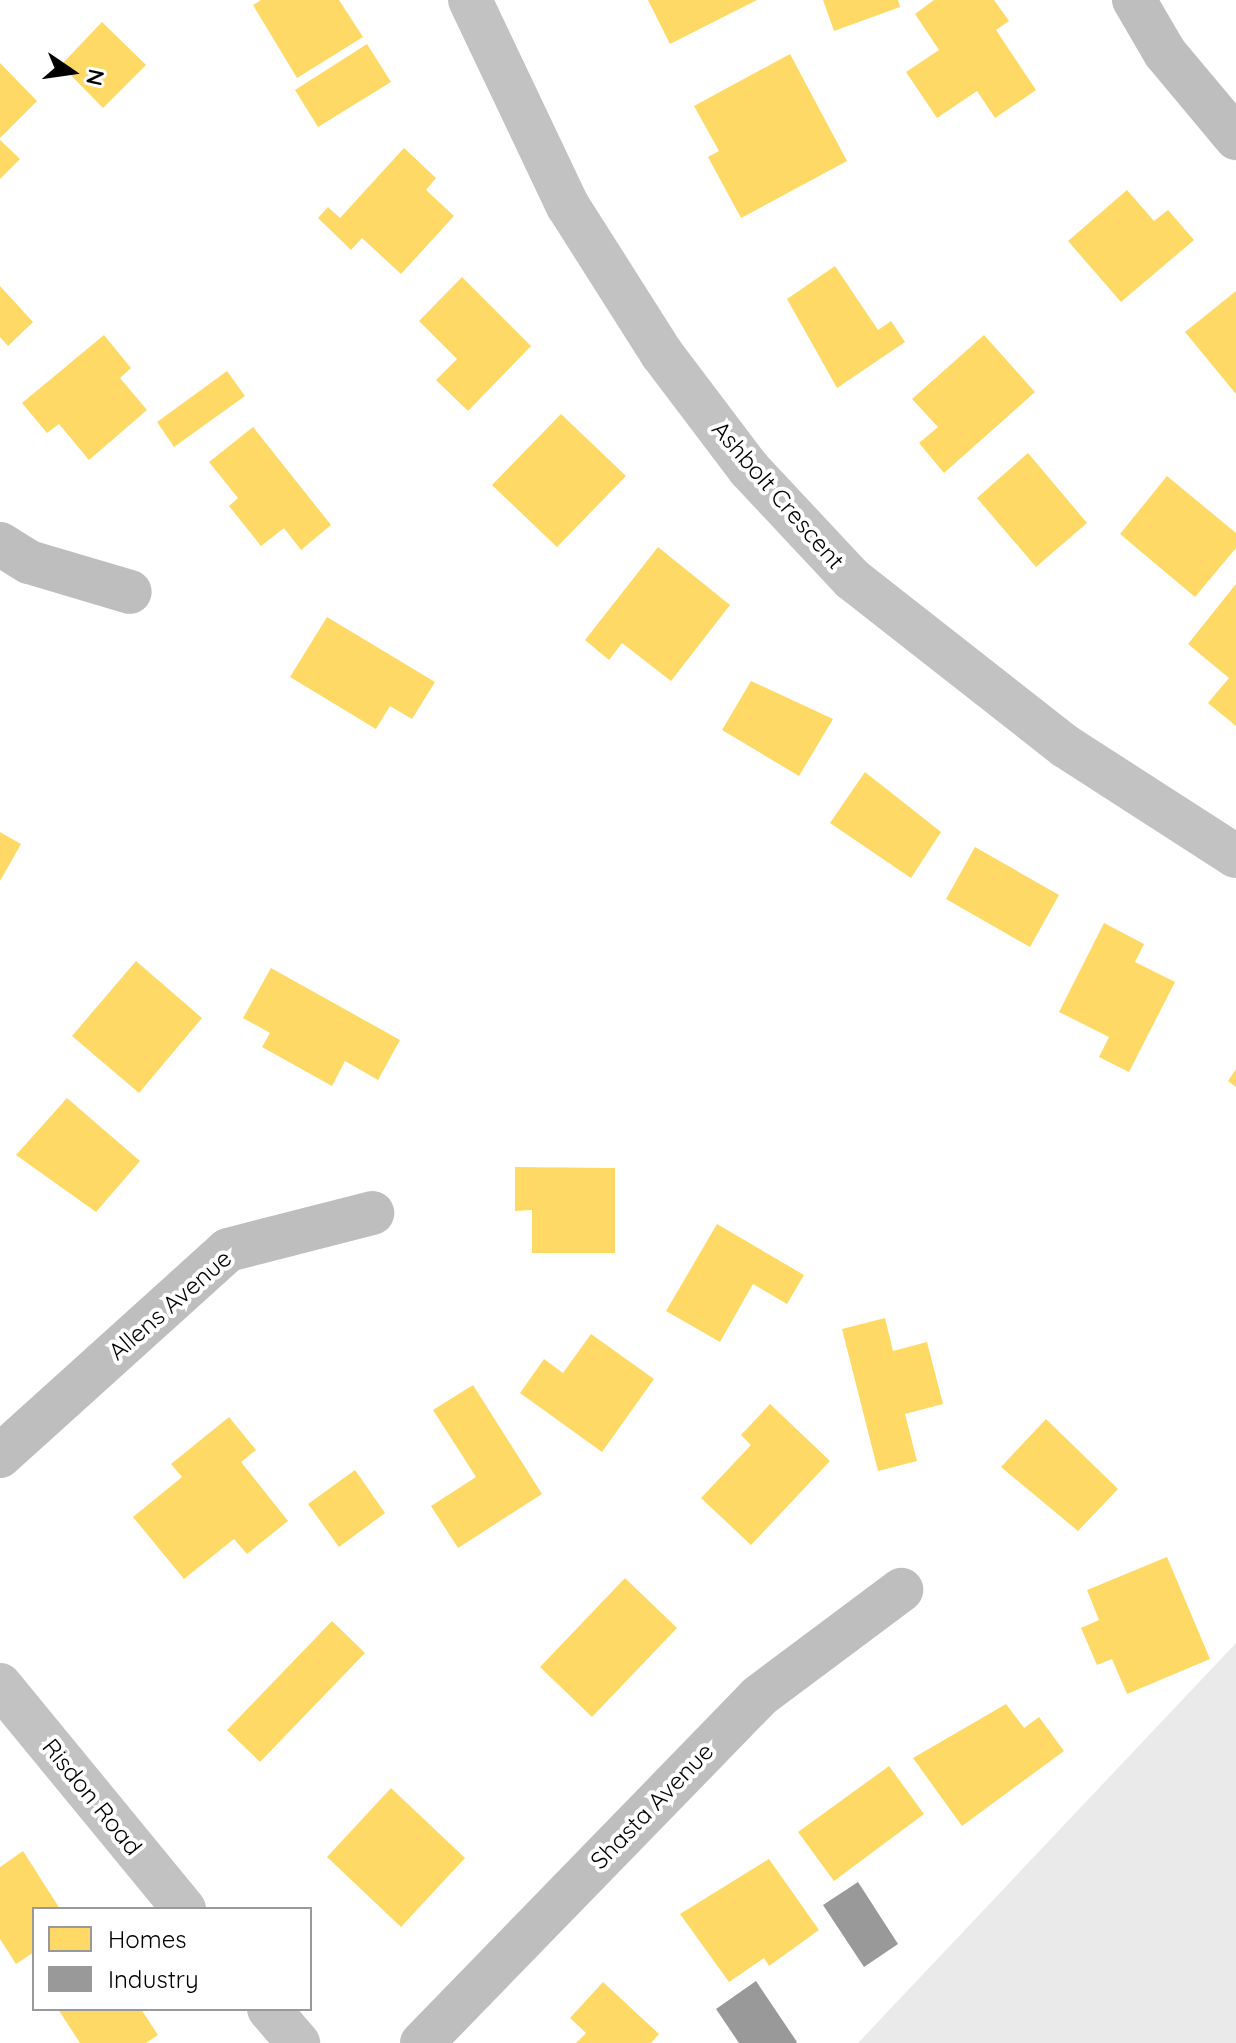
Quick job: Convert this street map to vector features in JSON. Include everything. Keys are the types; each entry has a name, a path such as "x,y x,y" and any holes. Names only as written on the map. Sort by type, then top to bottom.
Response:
{"street":[{"name":"Ashbolt Crescent","path":"470,0 568,206 662,354 749,469 852,579 1065,746 1236,856"},
{"path":"1134,0 1165,53 1236,138"},
{"path":"0,544 29,562 130,592"},
{"name":"Allens Avenue","path":"0,1456 228,1250 372,1213"},
{"name":"Shasta Avenue","path":"422,2043 758,1697 901,1590"},
{"name":"Risdon Road","path":"0,1685 182,1907"},
{"path":"271,2011 298,2043"}],"shaded area":[{"path":"1236,1643 1236,2043 858,2043"}],"building: Homes":[{"path":"261,0 339,0 363,37 297,78 253,5"},
{"path":"648,0 757,0 670,44"},
{"path":"823,0 898,0 900,7 834,31"},
{"path":"934,0 994,0 1009,21 996,30 1036,90 995,118 977,91 937,118 906,72 939,50 915,14"},
{"path":"102,22 146,65 103,108 61,65"},
{"path":"367,44 391,82 318,127 295,90"},
{"path":"790,54 847,161 741,218 708,157 719,151 694,106"},
{"path":"0,63 37,101 0,138"},
{"path":"0,140 20,159 0,179"},
{"path":"404,148 436,178 426,190 454,216 401,274 362,238 351,250 318,218 328,207 340,218"},
{"path":"1127,190 1154,221 1168,210 1194,240 1121,302 1068,241"},
{"path":"835,266 878,330 891,321 905,342 837,388 787,299"},
{"path":"462,277 531,346 468,411 436,380 457,359 419,321"},
{"path":"0,286 33,322 8,346 0,337"},
{"path":"1236,291 1236,394 1185,332"},
{"path":"104,335 131,368 120,378 147,410 89,460 59,424 47,433 22,403"},
{"path":"984,335 1035,392 944,473 919,443 938,427 912,399"},
{"path":"227,371 245,396 174,447 157,422"},
{"path":"561,414 626,476 557,547 492,485"},
{"path":"253,427 331,525 301,550 284,528 261,546 229,506 238,498 209,462"},
{"path":"1028,453 1087,523 1036,567 977,498"},
{"path":"1167,476 1236,533 1236,548 1195,597 1120,534"},
{"path":"658,547 730,605 671,681 622,643 609,660 585,640"},
{"path":"1236,584 1236,726 1208,703 1229,678 1188,644"},
{"path":"327,617 435,682 412,719 390,706 376,729 290,677"},
{"path":"751,681 833,719 799,776 722,730"},
{"path":"865,772 941,832 911,878 830,823"},
{"path":"0,832 21,844 0,881"},
{"path":"975,847 1059,895 1030,947 946,899"},
{"path":"1104,923 1144,944 1135,962 1175,982 1129,1072 1099,1057 1109,1037 1059,1012"},
{"path":"136,961 202,1018 139,1093 72,1036"},
{"path":"271,968 400,1040 378,1080 345,1061 332,1086 262,1047 270,1033 243,1018"},
{"path":"1236,1069 1236,1087 1228,1081"},
{"path":"67,1098 140,1161 96,1212 16,1155"},
{"path":"515,1167 615,1168 615,1253 532,1253 532,1210 515,1211"},
{"path":"717,1224 804,1275 787,1304 753,1284 720,1342 666,1311"},
{"path":"885,1318 893,1351 927,1342 943,1404 905,1414 917,1461 878,1471 842,1329"},
{"path":"591,1334 654,1379 602,1452 520,1393 544,1359 563,1373"},
{"path":"473,1385 542,1494 458,1548 431,1506 476,1477 433,1410"},
{"path":"770,1404 830,1461 751,1545 701,1498 751,1445 741,1435"},
{"path":"229,1417 256,1450 241,1462 288,1521 247,1554 234,1539 184,1579 133,1517 182,1477 171,1464"},
{"path":"1046,1419 1118,1489 1078,1531 1001,1467"},
{"path":"355,1470 385,1513 339,1547 308,1504"},
{"path":"1167,1557 1210,1659 1127,1694 1112,1659 1097,1665 1081,1628 1099,1620 1087,1590"},
{"path":"625,1578 677,1628 592,1717 540,1667"},
{"path":"332,1621 365,1653 260,1762 227,1730"},
{"path":"1006,1704 1024,1728 1039,1717 1064,1751 962,1826 913,1758"},
{"path":"889,1766 924,1814 834,1881 798,1832"},
{"path":"391,1788 465,1858 401,1927 327,1857"},
{"path":"23,1851 59,1907 32,1907 32,1953 16,1964 0,1939 0,1867"},
{"path":"769,1859 819,1930 769,1966 764,1958 729,1982 680,1914"},
{"path":"603,1982 659,2034 651,2043 576,2043 586,2033 570,2018"},
{"path":"59,2011 142,2011 158,2035 146,2043 80,2043"}],"building: Industry":[{"path":"858,1882 898,1944 864,1967 823,1905"},
{"path":"756,1981 796,2043 739,2043 716,2009"}]}
